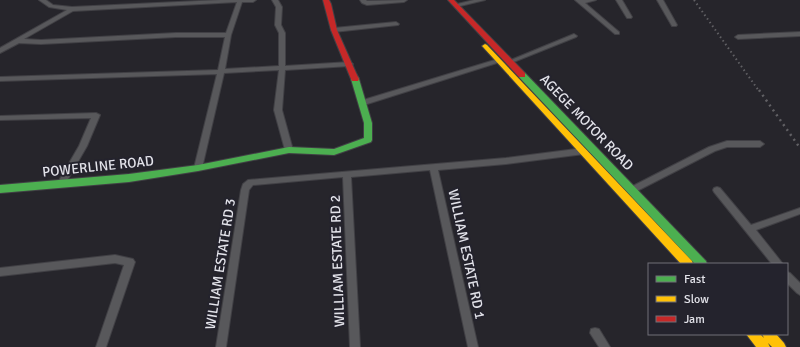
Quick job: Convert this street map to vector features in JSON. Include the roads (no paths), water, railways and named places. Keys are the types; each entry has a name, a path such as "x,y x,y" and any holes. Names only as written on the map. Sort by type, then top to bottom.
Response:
{"main road":[{"path":"289,150 334,152 368,140 368,123 362,103 350,64 334,30 329,6 326,0"},
{"name":"AGEGE MOTOR ROAD","path":"443,0 467,21"},
{"name":"AGEGE MOTOR ROAD","path":"453,3 492,49 509,62 701,263"},
{"name":"AGEGE MOTOR ROAD","path":"492,49 498,61 584,151 687,263"},
{"name":"POWERLINE ROAD","path":"0,190 129,178 198,168 289,150"},
{"path":"753,335 764,347"},
{"path":"769,335 780,347"}],"street":[{"path":"42,0 51,6 72,9 108,8 163,2 253,0"},
{"path":"108,8 111,0"},
{"path":"275,0 279,7 278,25 282,33 282,68 278,110 289,150"},
{"path":"363,0 367,3 404,0"},
{"path":"453,3 482,0"},
{"path":"580,1 593,0"},
{"path":"619,0 628,17"},
{"path":"660,0 674,25"},
{"path":"198,168 221,72 228,34 240,1"},
{"path":"580,1 617,33"},
{"path":"0,51 72,9"},
{"path":"334,30 396,24"},
{"path":"19,41 41,42 176,35 228,34"},
{"path":"738,37 800,34"},
{"path":"509,62 574,36"},
{"path":"362,103 498,61"},
{"path":"0,79 221,72 350,64"},
{"path":"0,118 96,115 82,146 61,184"},
{"path":"632,190 712,149 727,144 760,144"},
{"path":"347,174 506,161 584,151"},
{"name":"WILLIAM ESTATE RD 1","path":"433,167 473,347"},
{"name":"WILLIAM ESTATE RD 3","path":"221,347 246,186 251,182 347,174"},
{"name":"WILLIAM ESTATE RD 2","path":"347,174 354,347"},
{"path":"717,190 777,263"},
{"path":"749,229 799,210"},
{"path":"0,272 115,259 130,262 101,347"},
{"path":"788,277 800,290"},
{"path":"595,334 605,347"}],"railway":[{"path":"694,0 759,91"},
{"path":"759,90 800,148"}]}
